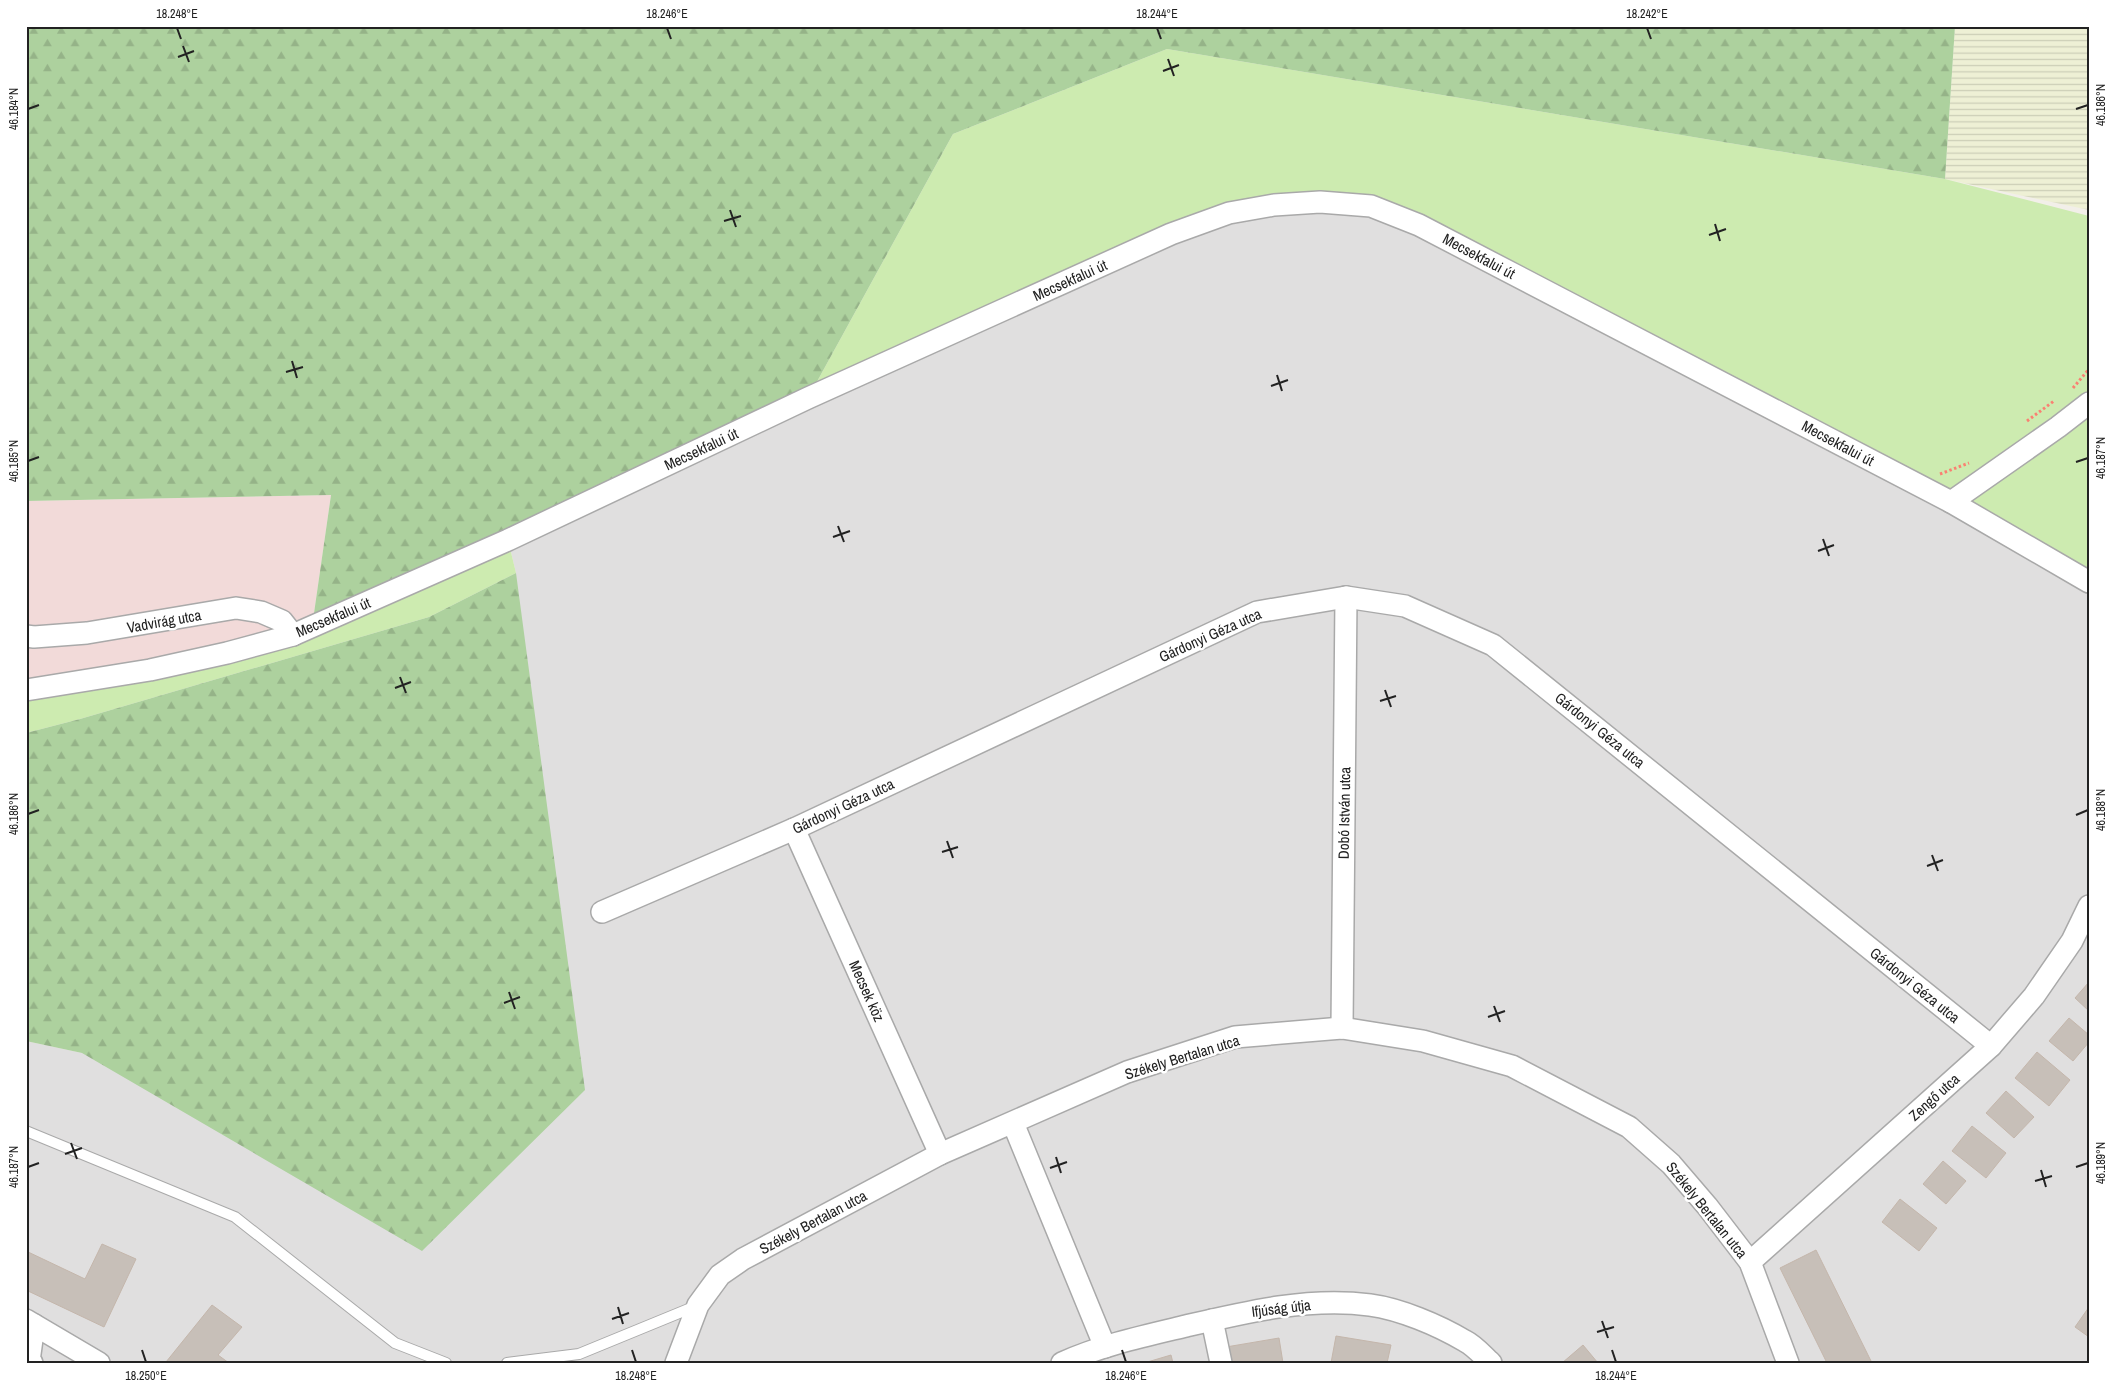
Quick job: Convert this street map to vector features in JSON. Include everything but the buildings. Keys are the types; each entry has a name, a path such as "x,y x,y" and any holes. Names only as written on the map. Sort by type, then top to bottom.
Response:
{"street":[{"name":"Mecsekfalui út","path":"26,690 150,670 227,653 293,635 508,540 808,398 1171,234 1229,213 1274,205 1320,202 1371,206 1419,225 1951,502 2089,582"},
{"path":"1951,502 2089,403"},
{"name":"Gárdonyi Géza utca","path":"602,912 794,829 1257,612 1346,597 1404,606 1493,645 1992,1046"},
{"name":"Dobó István utca","path":"1342,1028 1346,597"},
{"name":"Vadvirág utca","path":"26,636 34,638 88,633 236,608 261,612 282,622 293,635"},
{"name":"Mecsek köz","path":"794,829 940,1154"},
{"name":"Zengő utca","path":"1750,1262 1992,1046 2034,996 2072,941 2089,906"},
{"name":"Székely Bertalan utca","path":"676,1363 698,1305 720,1274 743,1258 940,1154 1127,1072 1235,1038 1342,1028 1424,1041 1512,1066 1630,1127 1671,1164 1707,1206 1750,1262 1788,1363"},
{"path":"1013,1123 1105,1347"},
{"name":"Ifjúság útja","path":"1062,1363 1105,1347 1212,1320 1271,1307 1326,1303 1370,1305 1416,1317 1466,1342 1491,1363"},
{"path":"1212,1320 1221,1363"},
{"path":"32,1363 29,1361 30,1322 99,1363"}],"lane":[{"path":"26,1131 235,1217 395,1343 446,1363"},
{"path":"507,1363 579,1354 698,1305"}],"path":[{"path":"2066,393 2074,387 2089,369"},
{"path":"2026,422 2058,399"},
{"path":"1916,484 1971,462"}],"shaded area":[{"path":"1371,206 2089,582 2089,1363 26,1363 26,1041 82,1053 516,573 508,540 1229,213"},
{"path":"331,495 312,627 26,690 26,501"}],"green space":[{"path":"26,26 1955,26 1945,179 1167,49 953,134 808,398 312,627 331,495 26,501"},
{"path":"1955,26 2089,26 2089,210 1945,179"},
{"path":"1167,49 1945,179 2089,216 2089,582 1371,206 1229,213 808,398 953,134"},
{"path":"508,540 516,573 429,617 26,733 26,690 227,653"},
{"path":"516,573 585,1090 422,1251 82,1053 26,1041 26,733 429,617"}]}
